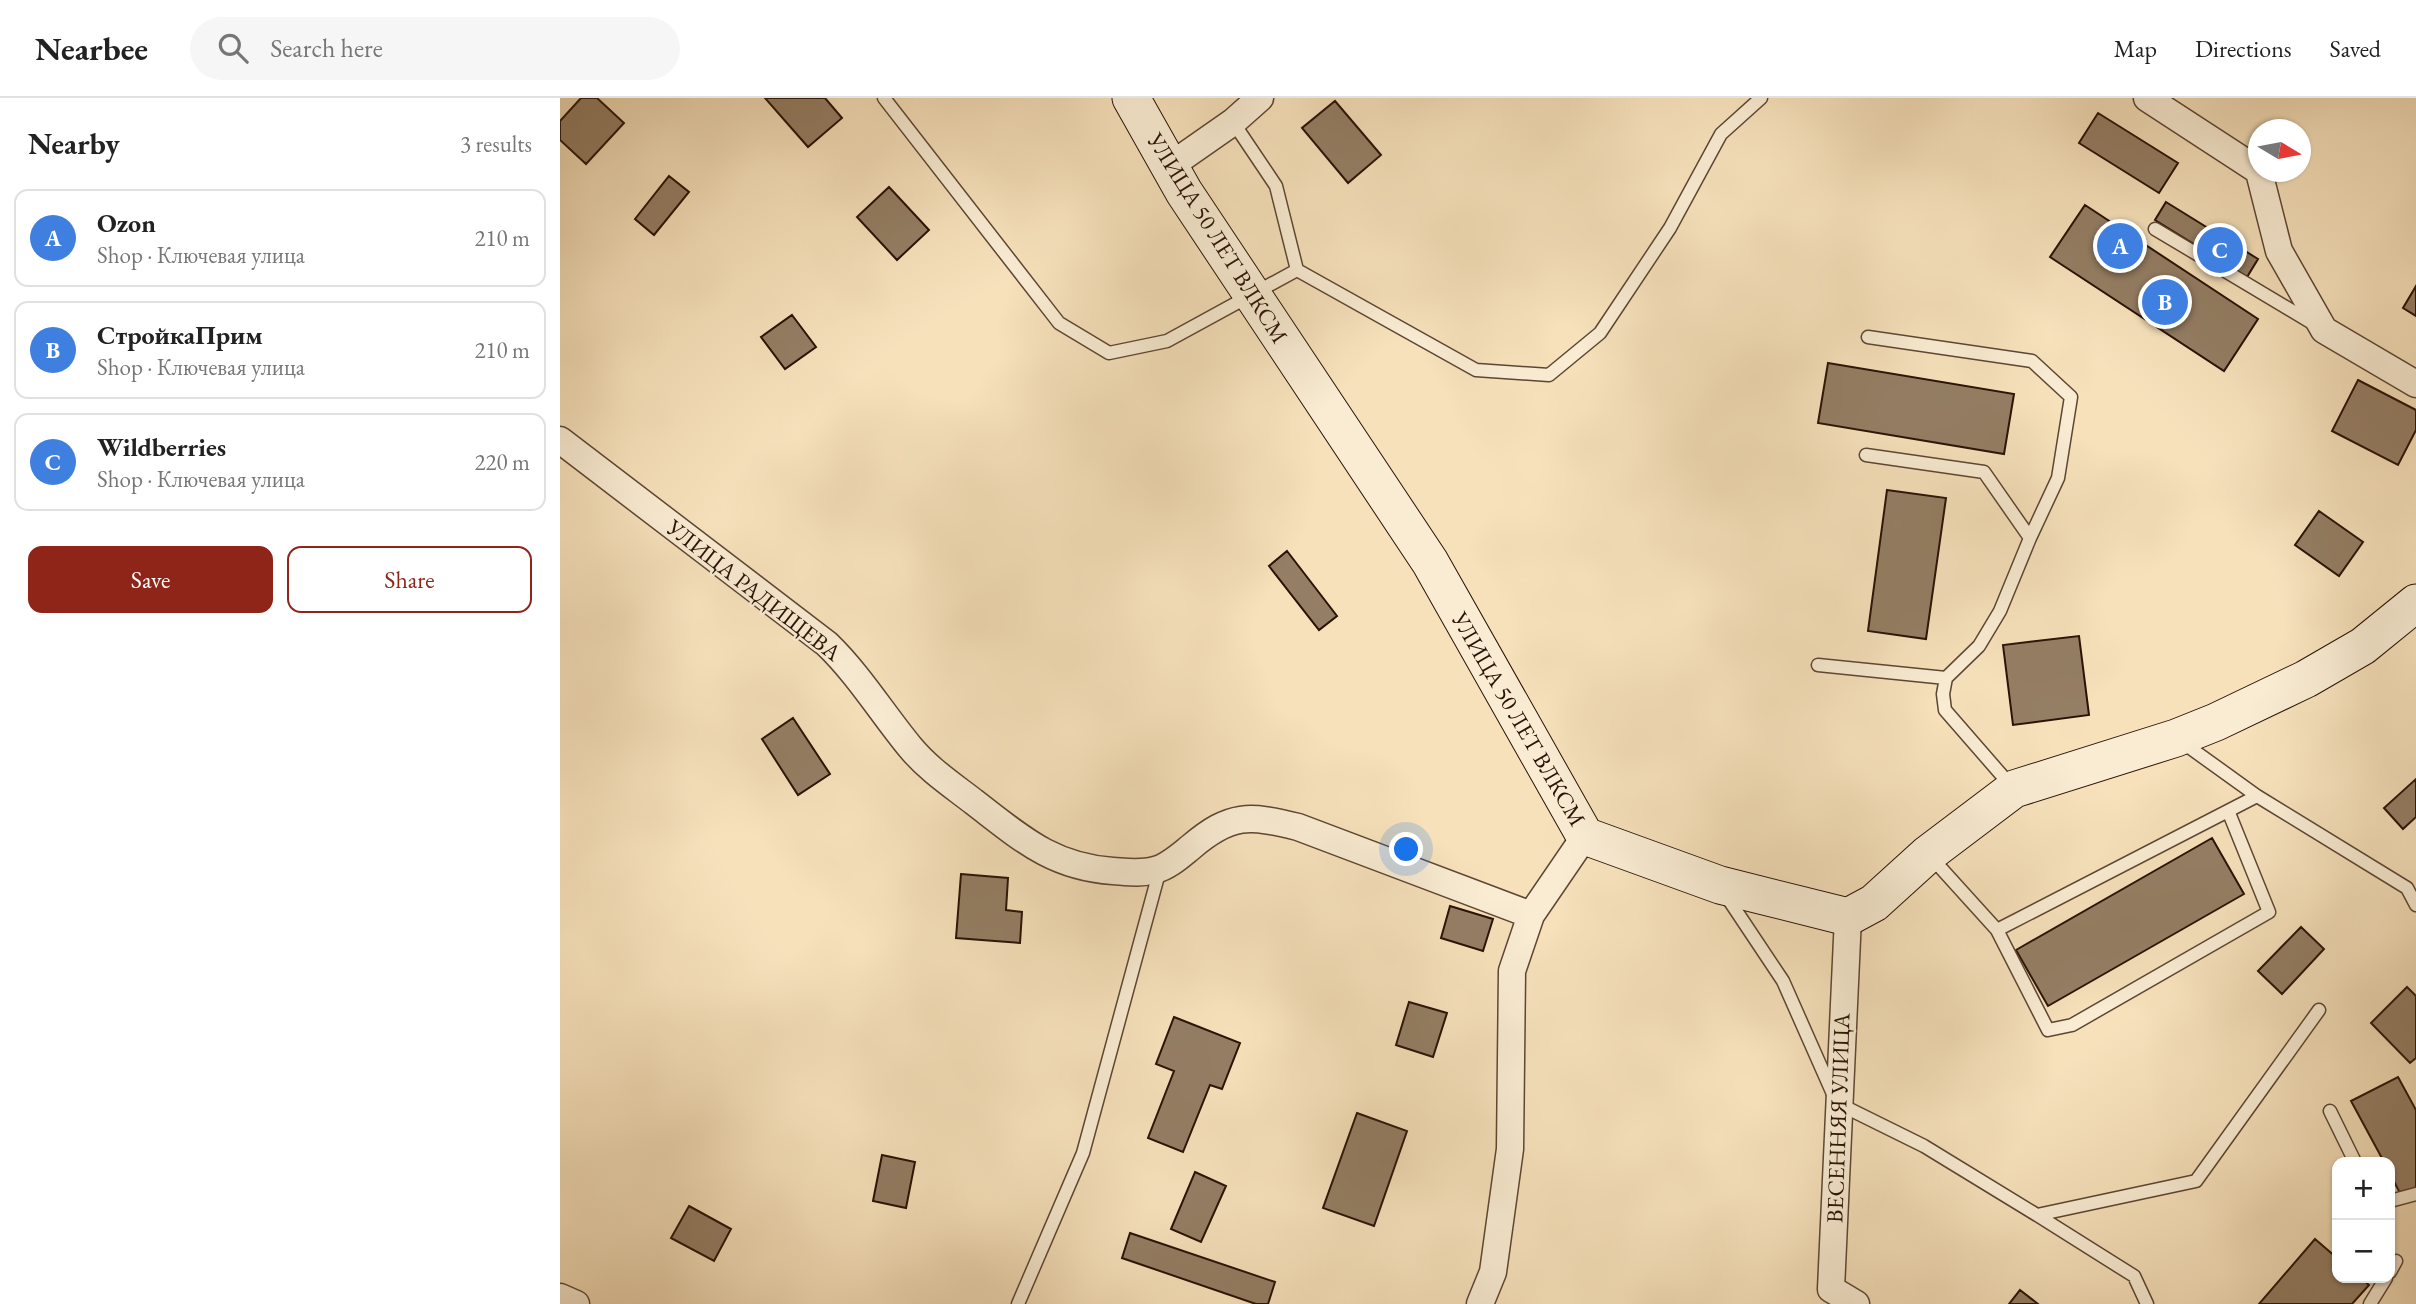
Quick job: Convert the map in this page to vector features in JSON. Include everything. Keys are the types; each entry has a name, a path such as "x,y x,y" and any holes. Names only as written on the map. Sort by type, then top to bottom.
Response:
{"street":[{"name":"УЛИЦА 50 ЛЕТ ВЛКСМ","path":"1132,98 1170,166 1251,293 1430,562 1585,836 1720,885 1848,917"},
{"path":"1170,166 1233,122 1260,98"},
{"path":"2147,98 2248,164"},
{"path":"2262,182 2279,251 2324,330 2416,384"},
{"name":"УЛИЦА РАДИЩЕВА","path":"560,440 828,644 853,669 911,748 933,771 1038,851 1063,863 1091,870 1144,873 1160,869"},
{"path":"1848,917 1874,904 1928,854 2014,789 2176,738 2306,680 2363,646 2416,603"},
{"path":"1160,869 1214,827 1238,819 1266,819 1298,827 1531,915"},
{"path":"1480,1304 1493,1272 1510,1149 1512,971 1531,915 1585,836"},
{"name":"ВЕСЕННЯЯ УЛИЦА","path":"1848,917 1829,1296 1856,1304"},
{"path":"560,1297 576,1304"}],"lane":[{"path":"884,98 1059,323 1109,353 1167,341 1251,293 1297,271"},
{"path":"1233,122 1276,186 1297,271 1475,370 1549,375 1600,332 1670,228 1721,134 1761,98"},
{"path":"2155,229 2324,330"},
{"path":"1868,337 2032,360 2071,397 2058,478 2000,611 1979,646 1947,678 1943,694 1945,710 2014,789"},
{"path":"1866,455 1984,472 2030,538"},
{"path":"1818,665 1947,678"},
{"path":"2176,738 2257,796 2412,886 2416,905"},
{"path":"1997,930 2229,813 2257,796"},
{"path":"1928,854 1997,930 2048,1030 2072,1025 2269,912 2229,813"},
{"path":"1018,1304 1083,1153 1160,869"},
{"path":"1720,885 1783,981 1838,1103 1924,1146 2134,1276 2147,1304"},
{"path":"2037,1215 2196,1181 2319,1010"},
{"path":"2330,1111 2353,1157"},
{"path":"2395,1200 2416,1194"},
{"path":"2370,1304 2383,1283"}],"building":[{"path":"581,98 597,98 624,123 586,164 560,140 560,121"},
{"path":"765,98 825,98 842,118 808,147"},
{"path":"1335,101 1381,155 1348,183 1302,128"},
{"path":"2098,113 2178,163 2159,193 2079,143"},
{"path":"669,176 689,192 654,235 635,219"},
{"path":"889,187 929,230 897,260 857,217"},
{"path":"2166,202 2258,259 2247,277 2155,220"},
{"path":"2085,205 2258,319 2224,371 2050,257"},
{"path":"2416,286 2416,316 2403,308"},
{"path":"792,315 816,347 785,369 761,337"},
{"path":"1828,363 2014,394 2004,454 1818,423"},
{"path":"2358,380 2416,410 2416,430 2398,465 2332,431"},
{"path":"1887,490 1946,498 1926,639 1868,631"},
{"path":"2319,511 2363,542 2339,576 2295,545"},
{"path":"1287,551 1337,616 1319,630 1269,566"},
{"path":"2079,636 2089,715 2013,725 2003,645"},
{"path":"793,718 830,774 798,795 762,739"},
{"path":"2416,779 2416,817 2403,829 2384,808"},
{"path":"2212,838 2244,894 2048,1006 2016,950"},
{"path":"961,874 1008,878 1006,910 1022,912 1020,943 956,938"},
{"path":"1450,906 1493,919 1483,951 1441,938"},
{"path":"2301,927 2324,949 2282,994 2258,971"},
{"path":"2407,987 2416,996 2416,1058 2410,1063 2371,1023"},
{"path":"1409,1002 1447,1013 1433,1057 1396,1045"},
{"path":"1174,1017 1240,1043 1222,1089 1210,1085 1183,1152 1148,1138 1174,1071 1156,1064"},
{"path":"2398,1077 2416,1110 2416,1187 2401,1195 2395,1184 2395,1157 2381,1157 2351,1101"},
{"path":"1357,1113 1407,1131 1374,1226 1323,1208"},
{"path":"882,1155 915,1162 906,1208 873,1201"},
{"path":"1195,1172 1226,1186 1201,1242 1171,1229"},
{"path":"689,1206 731,1229 714,1261 671,1238"},
{"path":"1130,1233 1275,1282 1268,1304 1256,1304 1122,1258"},
{"path":"2315,1239 2332,1254 2332,1283 2369,1285 2352,1304 2259,1304"},
{"path":"2020,1290 2038,1304 2009,1304"}],"place":[{"name":"Ozon","path":"2120,246"},
{"name":"Wildberries","path":"2220,250"},
{"name":"СтройкаПрим","path":"2165,302"}]}
